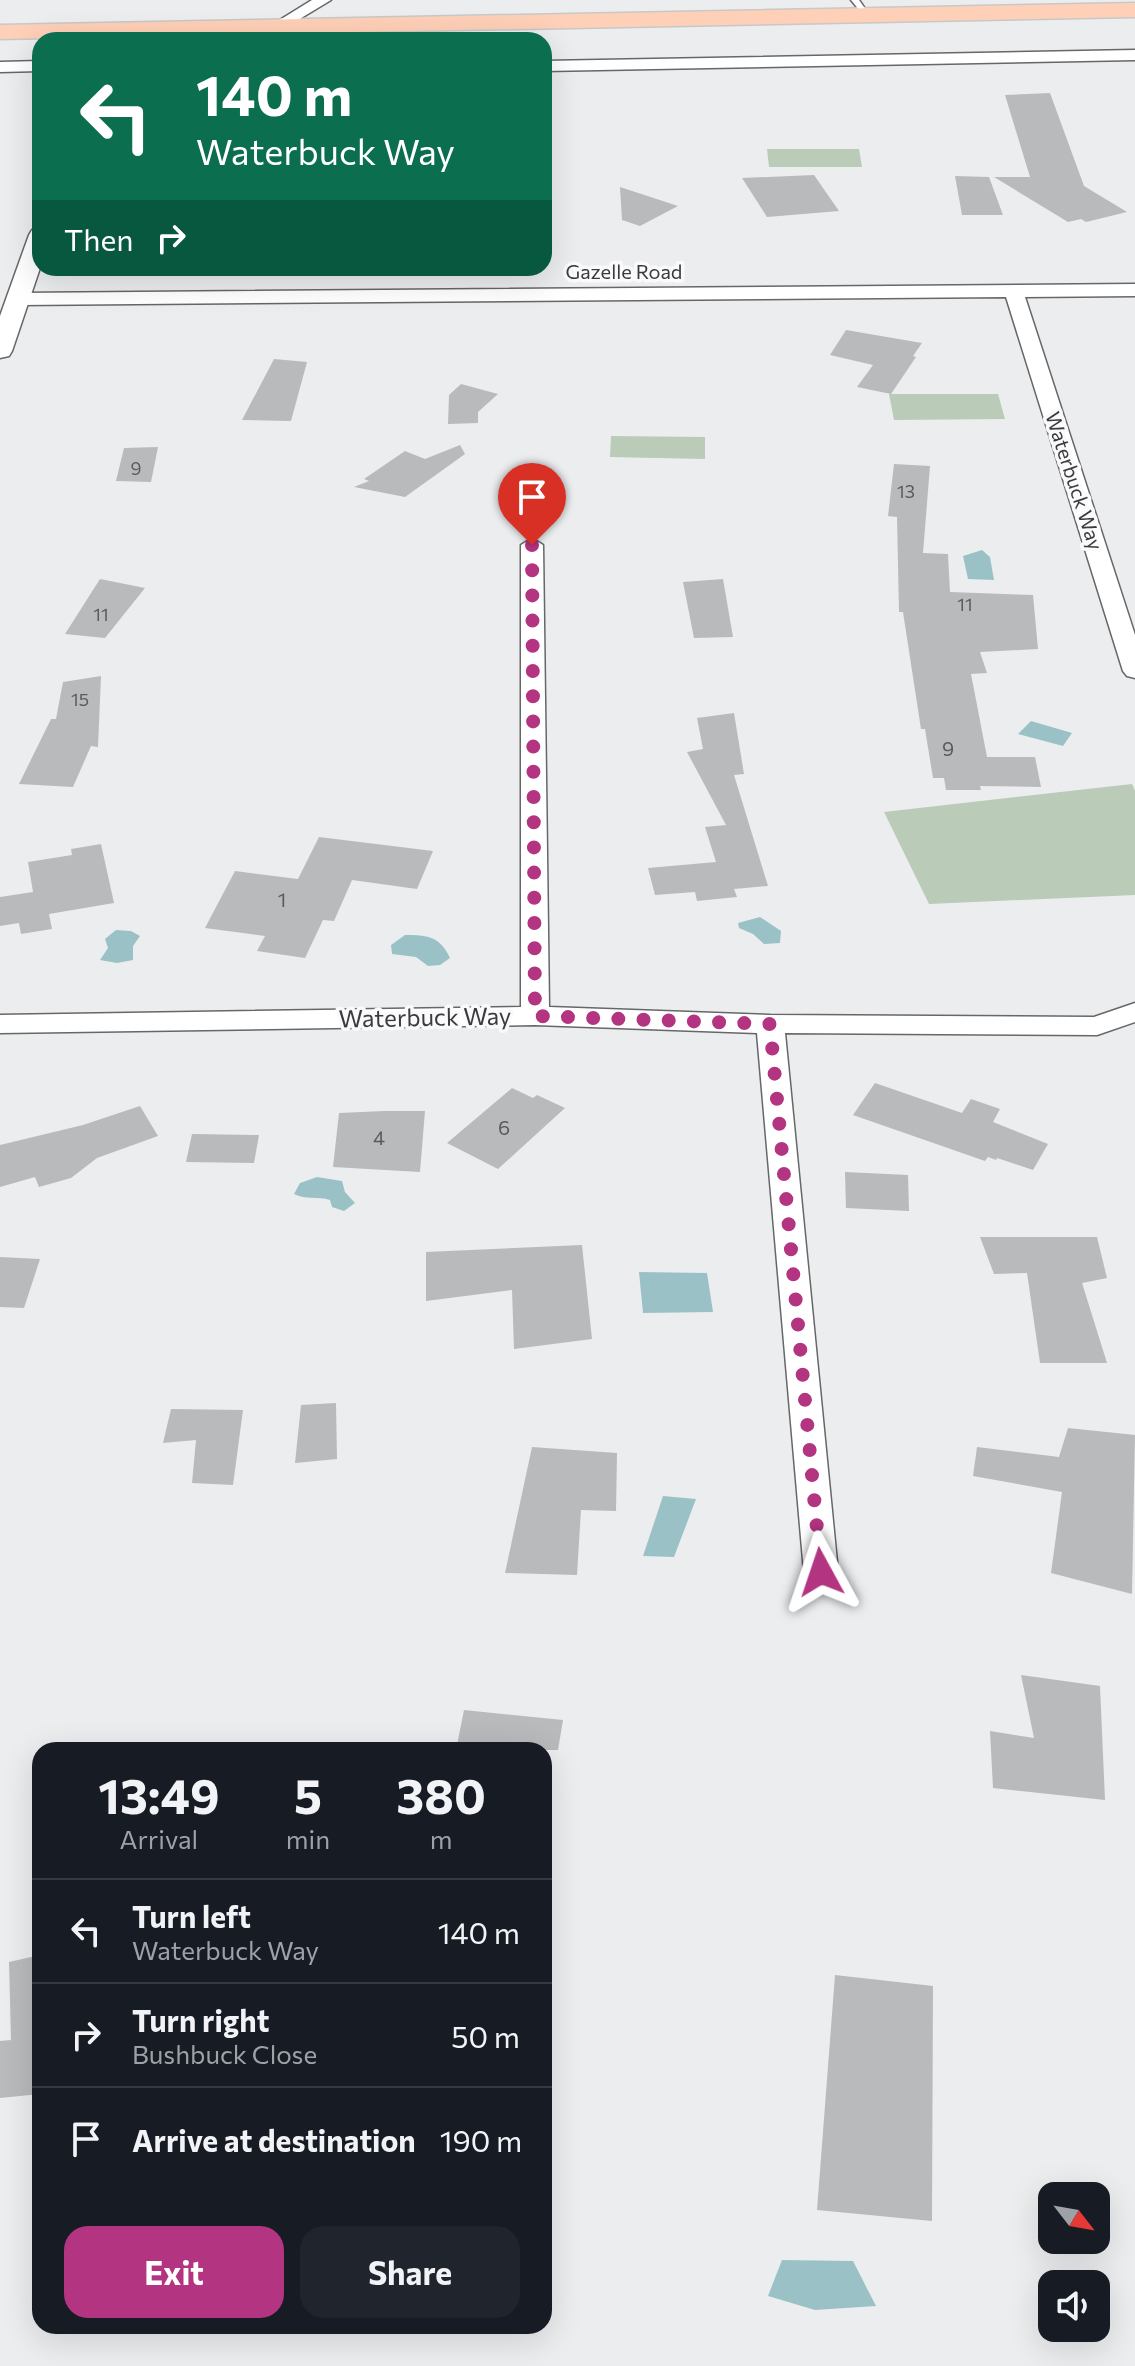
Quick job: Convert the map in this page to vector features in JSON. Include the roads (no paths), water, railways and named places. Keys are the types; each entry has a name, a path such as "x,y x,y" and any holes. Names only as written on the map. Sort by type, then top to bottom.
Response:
{"main road":[{"path":"163,32 862,8 1135,10"},
{"path":"0,32 32,33"}],"street":[{"path":"278,26 323,0"},
{"path":"552,66 1135,55"},
{"path":"0,67 32,66"},
{"path":"0,351 32,258"},
{"name":"Gazelle Road","path":"18,299 1135,290"},
{"name":"Waterbuck Way","path":"1014,291 1135,671"},
{"path":"532,545 535,1016"},
{"name":"Waterbuck Way","path":"0,1024 535,1016 770,1024 1097,1026 1135,1012"},
{"path":"770,1024 821,1572"}],"water":[{"path":"982,550 990,557 994,580 968,579 963,556"},
{"path":"1031,721 1072,733 1063,746 1018,734"},
{"path":"760,917 781,931 780,943 764,944 753,934 739,928 738,923"},
{"path":"116,930 131,931 140,936 133,946 133,960 117,963 100,960 108,948 105,939"},
{"path":"405,935 432,938 442,945 450,958 440,965 428,966 416,957 392,954 391,945"},
{"path":"317,1177 342,1181 345,1192 355,1203 344,1211 332,1207 330,1200 294,1194 300,1183"},
{"path":"639,1272 707,1273 713,1312 643,1313"},
{"path":"663,1496 696,1499 674,1557 643,1556"},
{"path":"782,2260 853,2261 876,2306 815,2310 768,2296"}]}
